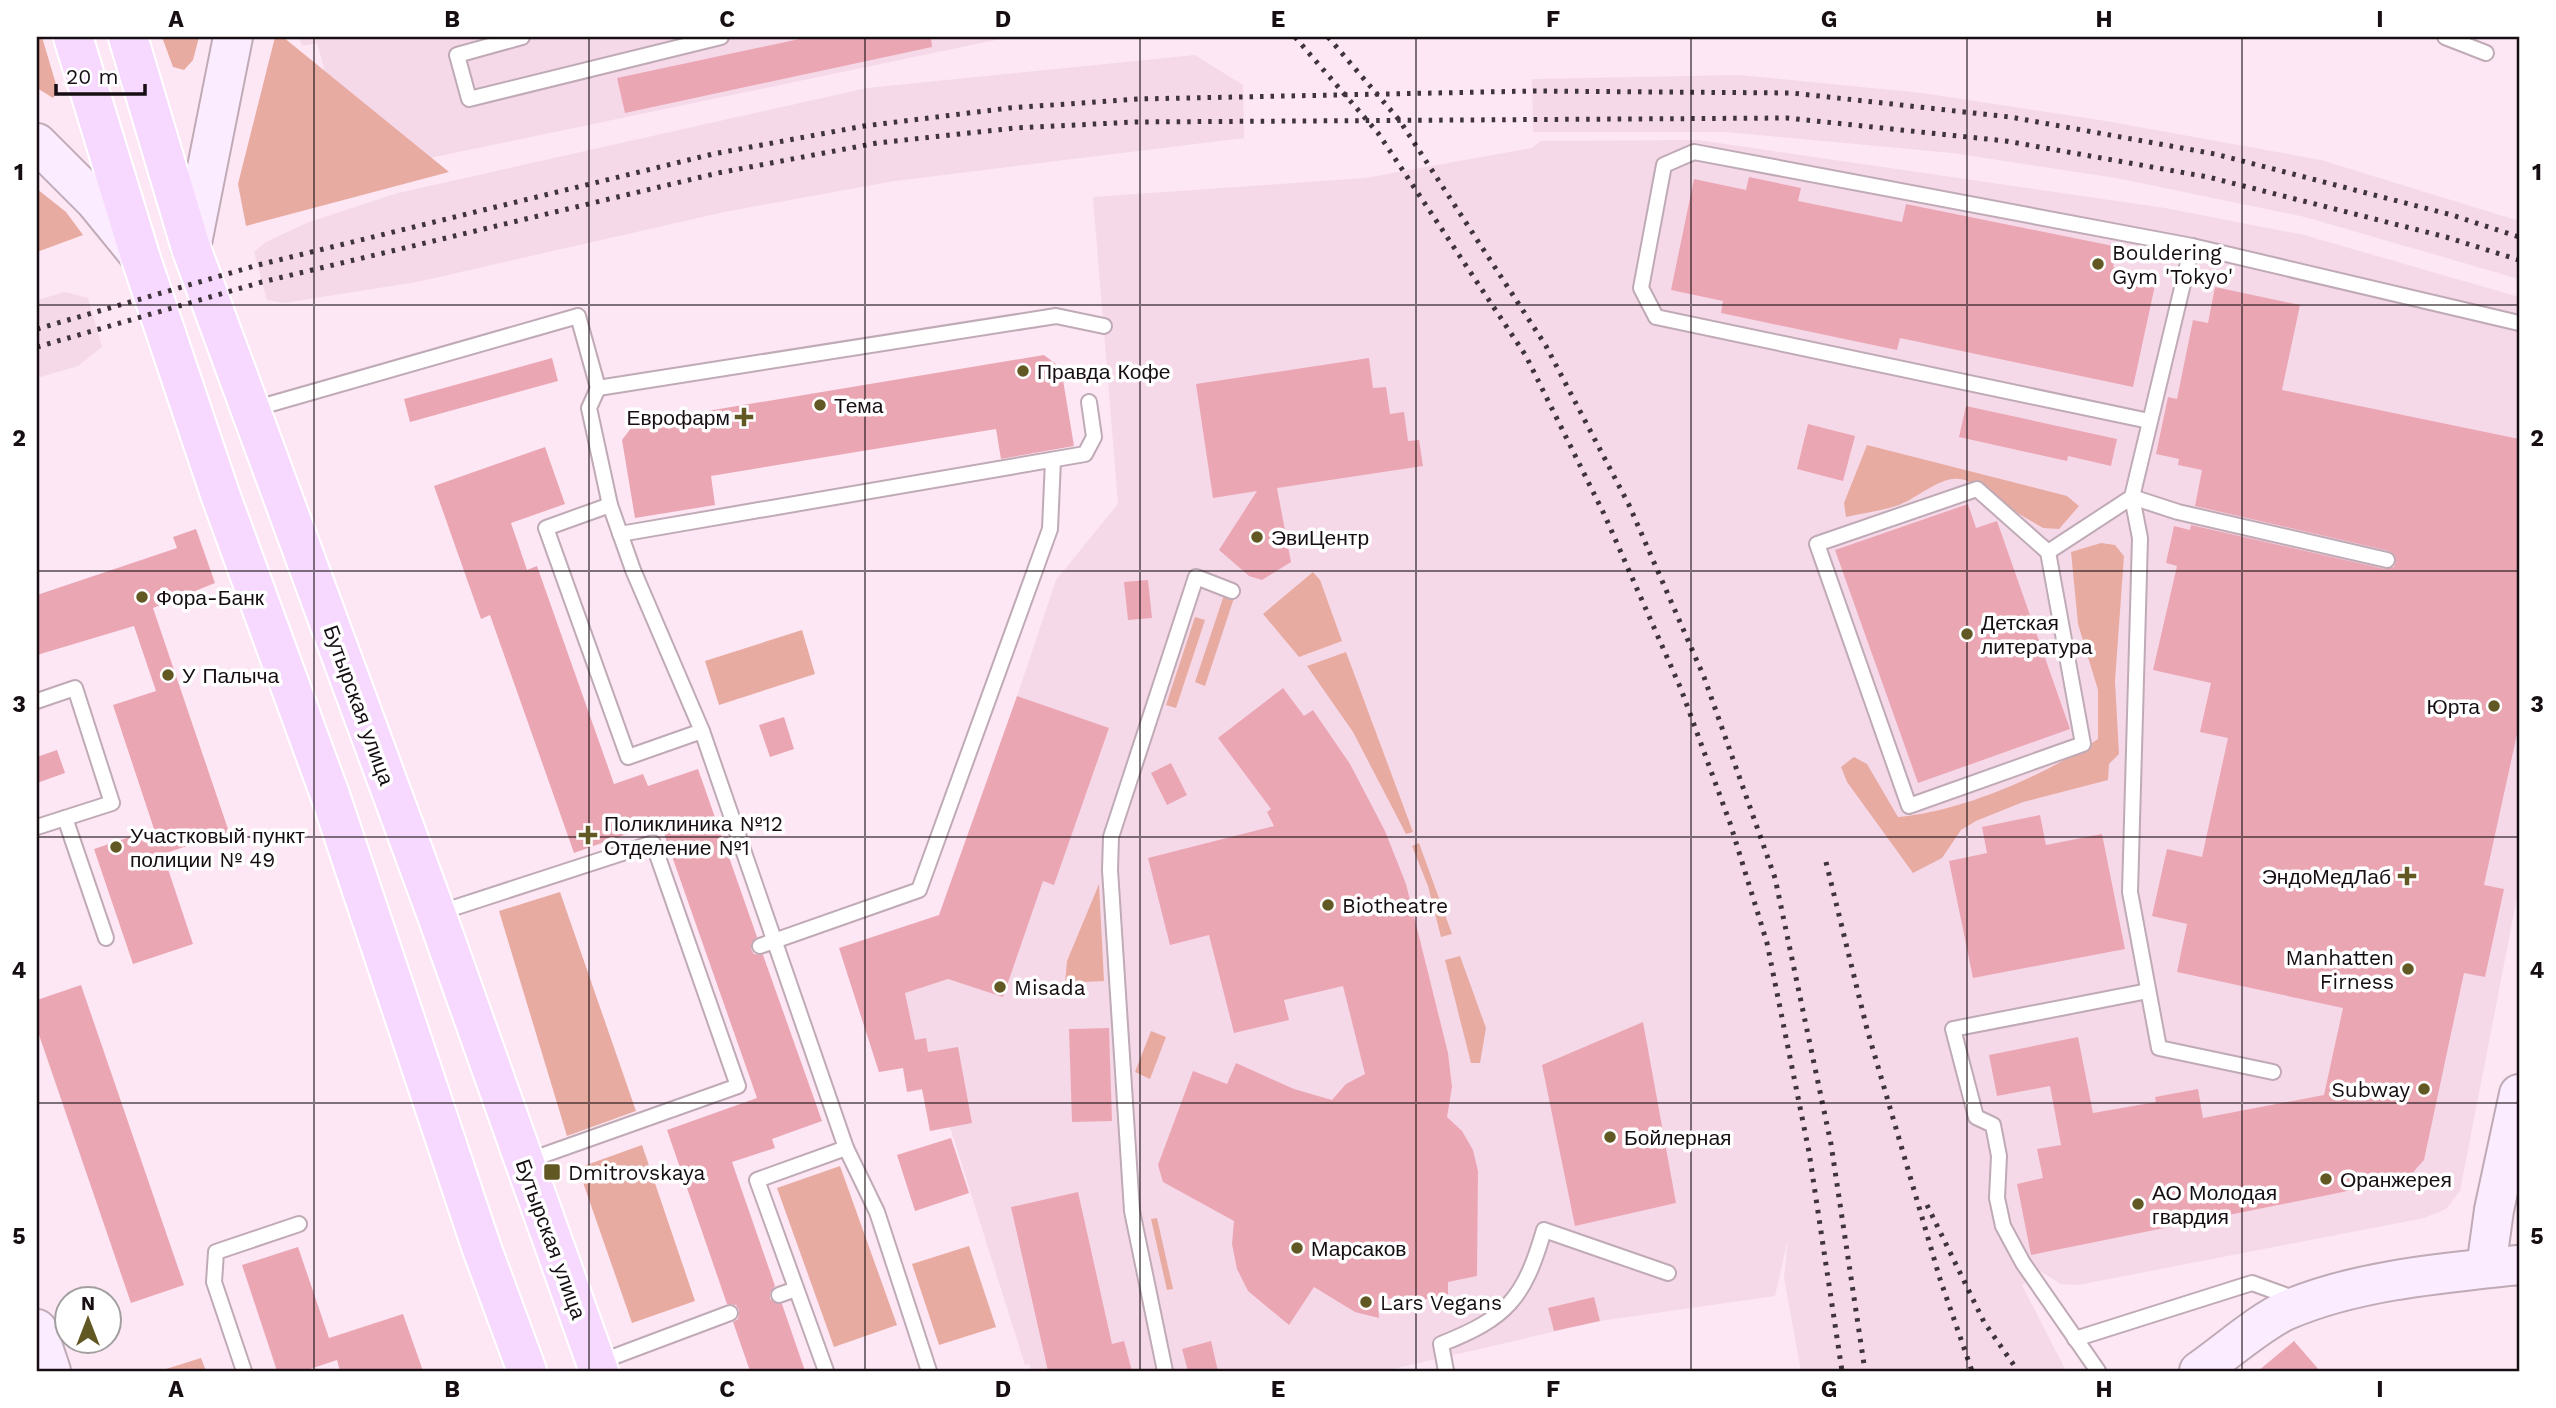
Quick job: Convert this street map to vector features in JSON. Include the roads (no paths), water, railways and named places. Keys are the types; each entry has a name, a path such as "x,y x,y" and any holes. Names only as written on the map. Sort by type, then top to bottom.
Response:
{"main road":[{"path":"73,37 141,259 220,494 330,794 482,1249 527,1371"},
{"name":"Бутырская улица","path":"128,37 191,248 436,913 597,1367"}],"street":[{"path":"191,248 233,37"},
{"path":"37,143 95,201 141,259"},
{"path":"2199,1371 2285,1311 2308,1303 2425,1275 2503,1267 2519,1094"},
{"path":"37,1332 51,1371"}],"lane":[{"path":"523,37 457,54 469,99 721,37"},
{"path":"2445,37 2486,52"},
{"path":"2149,421 1656,317 1641,288 1664,165 1694,152 2192,246 2519,323"},
{"path":"2192,246 2132,496 2140,538 2130,892 2160,1048 2273,1072"},
{"path":"249,410 302,392 578,316 598,388 589,408 610,506 702,732 846,1148 877,1212 929,1371"},
{"path":"598,388 1056,316 1104,326"},
{"path":"620,534 1085,454 1091,448 1094,437 1089,402"},
{"path":"760,946 919,890 1049,529 1053,460"},
{"path":"1977,489 2048,552 2083,744 1909,806 1816,544 1977,489"},
{"path":"2048,552 2132,496"},
{"path":"2132,496 2178,512 2387,560"},
{"path":"610,506 546,528 628,757 702,732"},
{"path":"1165,1371 1132,1211 1110,870 1111,837 1196,577 1232,592"},
{"path":"37,701 75,688 112,803 37,827"},
{"path":"65,818 106,938"},
{"path":"436,913 653,843 703,966 738,1086 524,1162"},
{"path":"2098,1371 2023,1264 2003,1226 1997,1198 2000,1156 1993,1125 1976,1117 1953,1029 2148,991"},
{"path":"826,1371 757,1180 846,1148"},
{"path":"244,1371 214,1282 216,1252 299,1224"},
{"path":"1446,1371 1441,1344 1472,1332 1501,1313 1522,1291 1544,1230 1668,1273"},
{"path":"2075,1339 2252,1283 2308,1303"},
{"path":"779,1295 796,1289"},
{"path":"597,1367 730,1313"}],"railway":[{"path":"1295,37 1378,133 1526,356 1605,516 1681,689 1730,823 1767,943 1809,1152 1842,1371"},
{"path":"1328,37 1400,121 1546,346 1629,505 1704,677 1775,878 1831,1144 1865,1371"},
{"path":"37,329 258,265 713,154 864,126 1009,108 1138,99 1533,91 1792,93 2010,117 2215,154 2452,215 2519,237"},
{"path":"37,347 262,282 718,173 877,143 1015,128 1135,122 1787,118 2006,141 2208,177 2446,237 2519,260"},
{"path":"1826,862 1867,1029 1940,1279 1972,1371"},
{"path":"1927,1205 1984,1322 2018,1371"}],"place":[{"name":"Bouldering Gym 'Tokyo'","path":"2098,264"},
{"name":"Правда Кофе","path":"1023,371"},
{"name":"Тема","path":"820,405"},
{"name":"Еврофарм","path":"744,417"},
{"name":"ЭвиЦентр","path":"1257,537"},
{"name":"Фора-Банк","path":"142,597"},
{"name":"Детская литература","path":"1967,634"},
{"name":"У Палыча","path":"168,675"},
{"name":"Юрта","path":"2494,706"},
{"name":"Поликлиника №12 Отделение №1","path":"588,835"},
{"name":"Участковый пункт полиции № 49","path":"116,847"},
{"name":"ЭндоМедЛаб","path":"2407,876"},
{"name":"Biotheatre","path":"1328,905"},
{"name":"Manhatten Firness","path":"2408,969"},
{"name":"Misada","path":"1000,987"},
{"name":"Subway","path":"2424,1089"},
{"name":"Бойлерная","path":"1610,1137"},
{"name":"Dmitrovskaya","path":"552,1172"},
{"name":"Оранжерея","path":"2326,1179"},
{"name":"АО Молодая гвардия","path":"2138,1204"},
{"name":"Марсаков","path":"1297,1248"},
{"name":"Lars Vegans","path":"1366,1302"}]}
